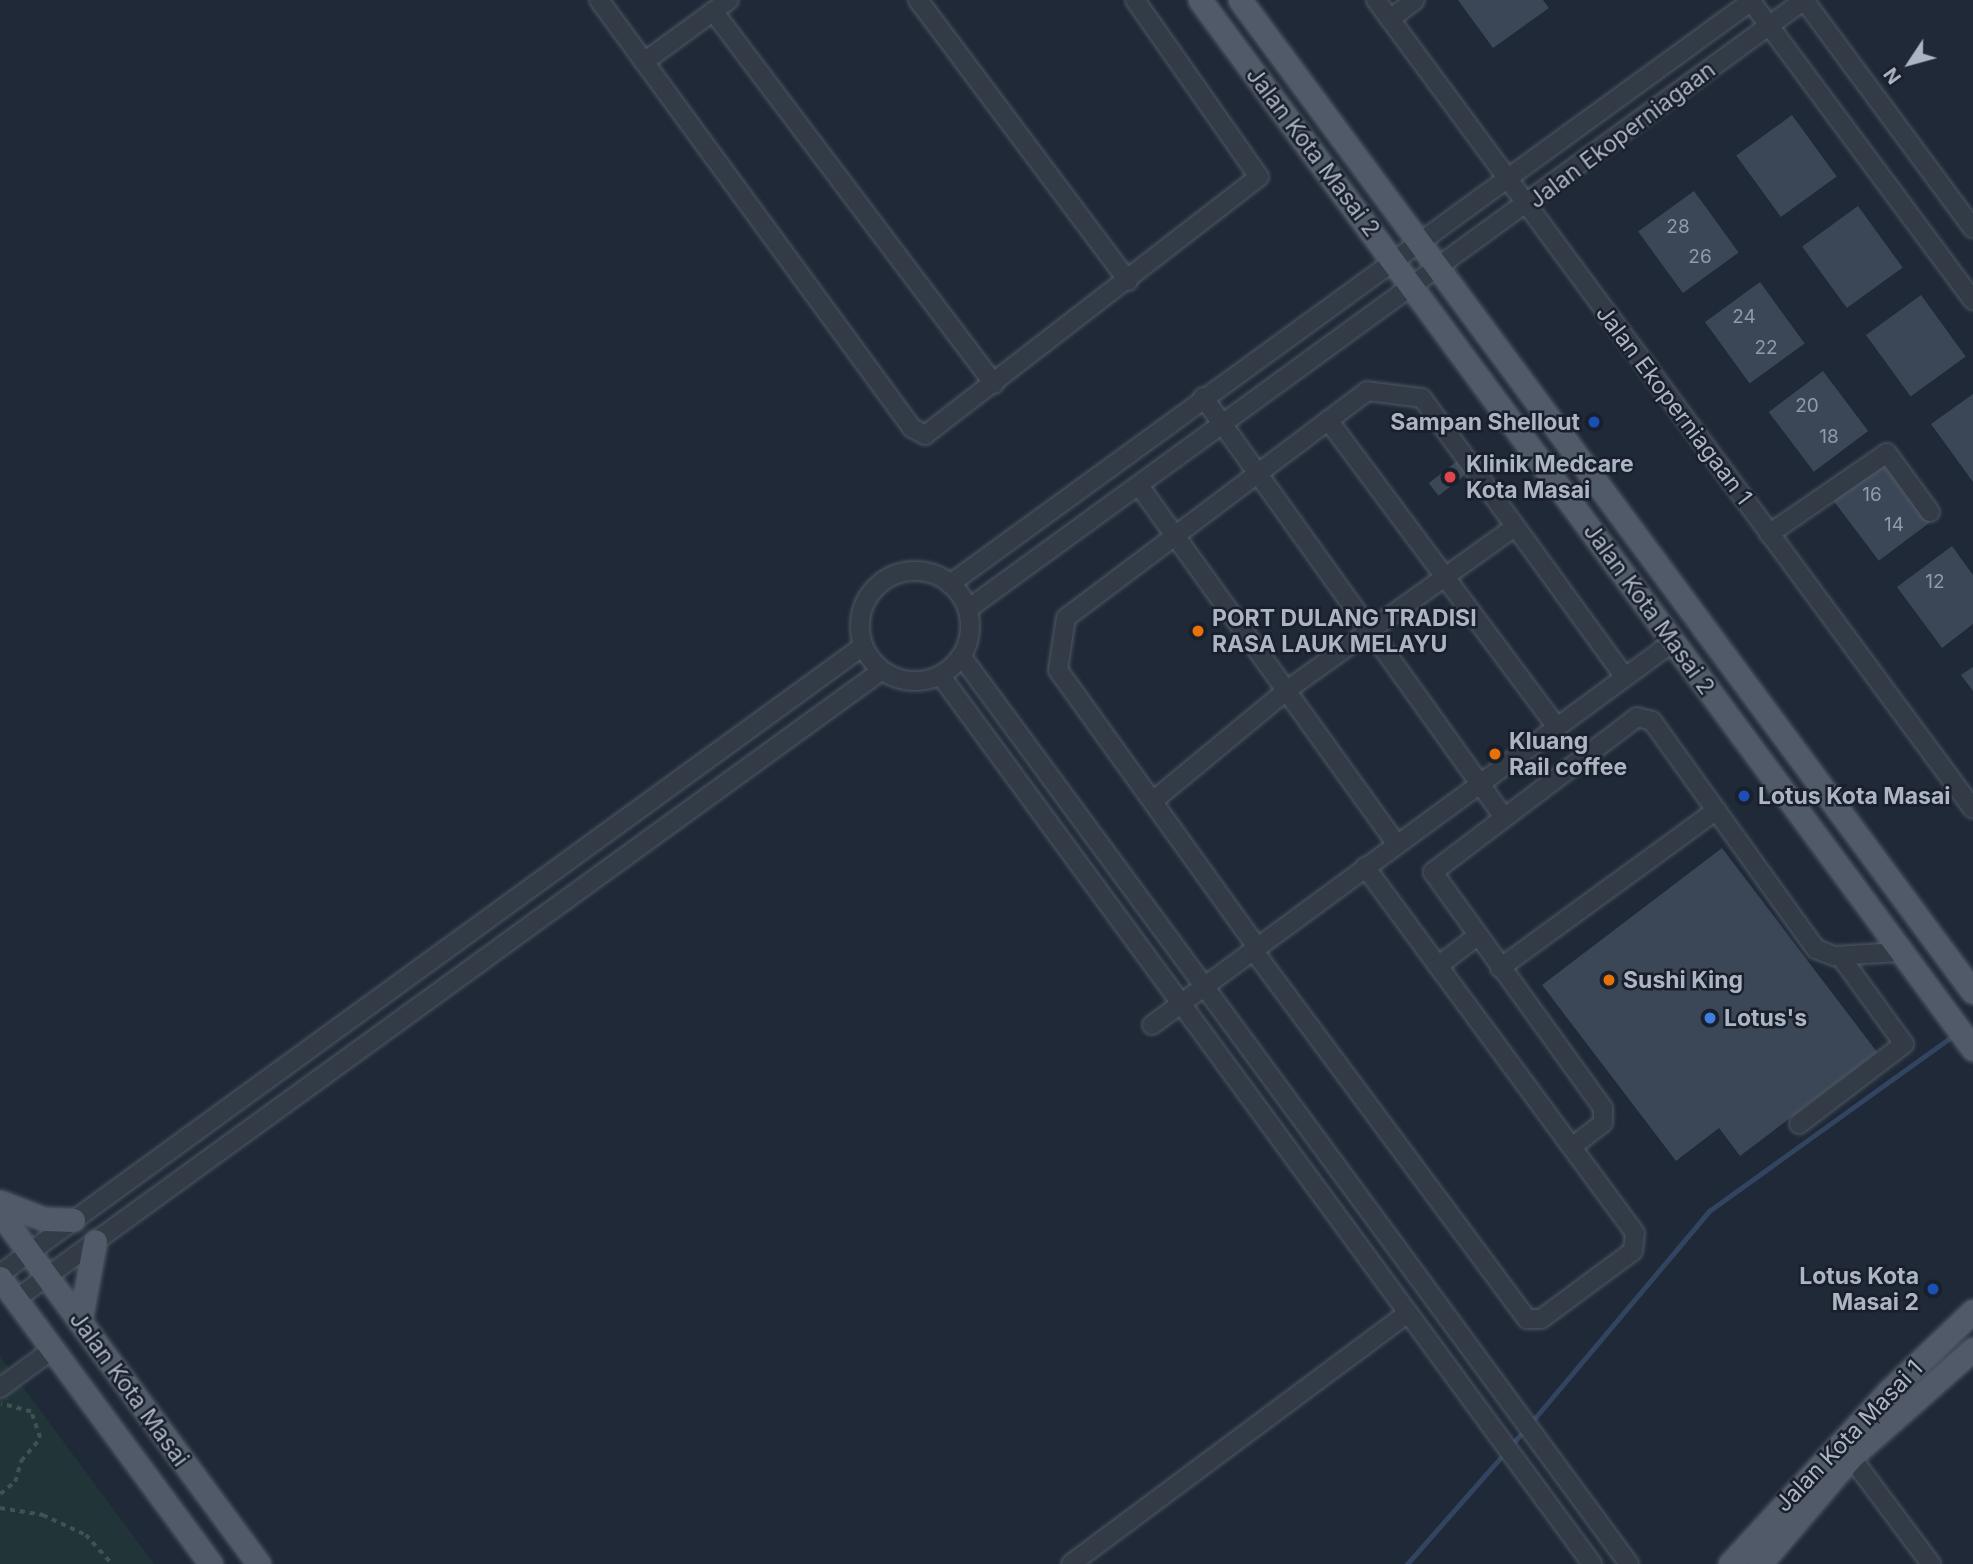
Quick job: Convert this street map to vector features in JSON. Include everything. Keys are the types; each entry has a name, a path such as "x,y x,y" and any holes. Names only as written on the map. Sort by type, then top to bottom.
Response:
{"main road":[{"name":"Jalan Kota Masai 2","path":"1200,0 1964,1037"},
{"name":"Jalan Kota Masai 2","path":"1240,0 1973,992"},
{"path":"0,1202 44,1219 73,1220"},
{"name":"Jalan Kota Masai","path":"0,1213 259,1564"},
{"path":"80,1322 95,1241"},
{"name":"Jalan Kota Masai","path":"0,1276 211,1564"},
{"name":"Jalan Kota Masai 1","path":"1730,1564 1888,1392 1973,1311"},
{"path":"1759,1564 1851,1457 1973,1349"}],"street":[{"path":"599,0 918,433 932,431 1259,177 1135,0"},
{"path":"645,62 729,0"},
{"path":"918,0 1128,281"},
{"name":"Jalan Ekoperniagaan 1","path":"1376,0 1973,809"},
{"path":"1390,19 1415,0"},
{"path":"1804,0 1973,228"},
{"name":"Jalan Ekoperniagaan","path":"968,609 1414,289 1804,0"},
{"path":"1752,1 1973,300"},
{"name":"Jalan Ekoperniagaan","path":"950,584 1203,397 1396,264 1752,1"},
{"path":"713,11 994,384"},
{"path":"1365,867 1572,1147 1637,1243 1532,1321 1255,948 1057,663 1068,612 1370,389 1419,397 1624,676"},
{"path":"1203,397 1503,817"},
{"path":"1328,420 1556,726"},
{"path":"1769,534 1887,453 1930,512"},
{"path":"1140,487 1397,844"},
{"path":"1153,801 1287,690 1515,527"},
{"path":"916,571 950,584 968,609 968,642 962,657 941,676 921,682 881,671 863,646 861,610 882,581 916,571"},
{"path":"1152,1025 1673,642"},
{"path":"0,1276 73,1220 863,646"},
{"path":"962,657 1629,1564"},
{"path":"16,1299 881,671"},
{"path":"941,676 1406,1314 1592,1564"},
{"path":"1572,1147 1600,1126 1605,1113 1433,872 1642,715 1652,721 1816,949 1840,956 1899,952"},
{"path":"1500,968 1717,810"},
{"path":"1438,966 1477,936"},
{"path":"1800,1124 1904,1041 1840,956"},
{"path":"1070,1564 1406,1314"},
{"path":"0,1388 53,1349"},
{"path":"1851,1457 1931,1564"}],"path":[{"path":"0,1404 7,1408 31,1412 40,1438 21,1461 15,1482 0,1494"},
{"path":"0,1413 7,1408"},
{"path":"0,1508 43,1515 86,1535 112,1564"}],"green space":[{"path":"0,1356 154,1564 0,1564"}],"building":[{"path":"1458,0 1543,0 1549,8 1493,48"},
{"path":"1792,115 1837,176 1781,217 1736,156"},
{"path":"1694,191 1739,252 1683,293 1638,232"},
{"path":"1858,206 1903,267 1847,308 1802,247"},
{"path":"1760,282 1805,343 1750,383 1705,322"},
{"path":"1921,295 1966,356 1911,396 1866,335"},
{"path":"1823,371 1868,431 1814,472 1769,412"},
{"path":"1973,394 1973,482 1931,424"},
{"name":"Klinik Medcare Kota Masai","path":"1461,458 1471,471 1439,496 1429,483"},
{"path":"1888,460 1933,520 1879,561 1834,501"},
{"path":"1952,546 1973,575 1973,624 1942,648 1897,587"},
{"path":"1973,667 1973,691 1961,675"},
{"name":"Lotus's","path":"1722,848 1877,1052 1740,1156 1719,1128 1676,1161 1542,985"}],"waterway":[{"path":"1534,1419 1709,1211 1954,1035"},
{"path":"1514,1442 1520,1435"},
{"path":"1407,1564 1500,1458"}],"place":[{"name":"Sampan Shellout","path":"1594,422"},
{"name":"Klinik Medcare Kota Masai","path":"1450,477"},
{"name":"PORT DULANG TRADISI RASA LAUK MELAYU","path":"1198,631"},
{"name":"Kluang Rail coffee","path":"1495,754"},
{"name":"Lotus Kota Masai","path":"1744,796"},
{"name":"Sushi King","path":"1609,980"},
{"name":"Lotus's","path":"1710,1018"},
{"name":"Lotus Kota Masai 2","path":"1933,1289"}]}
